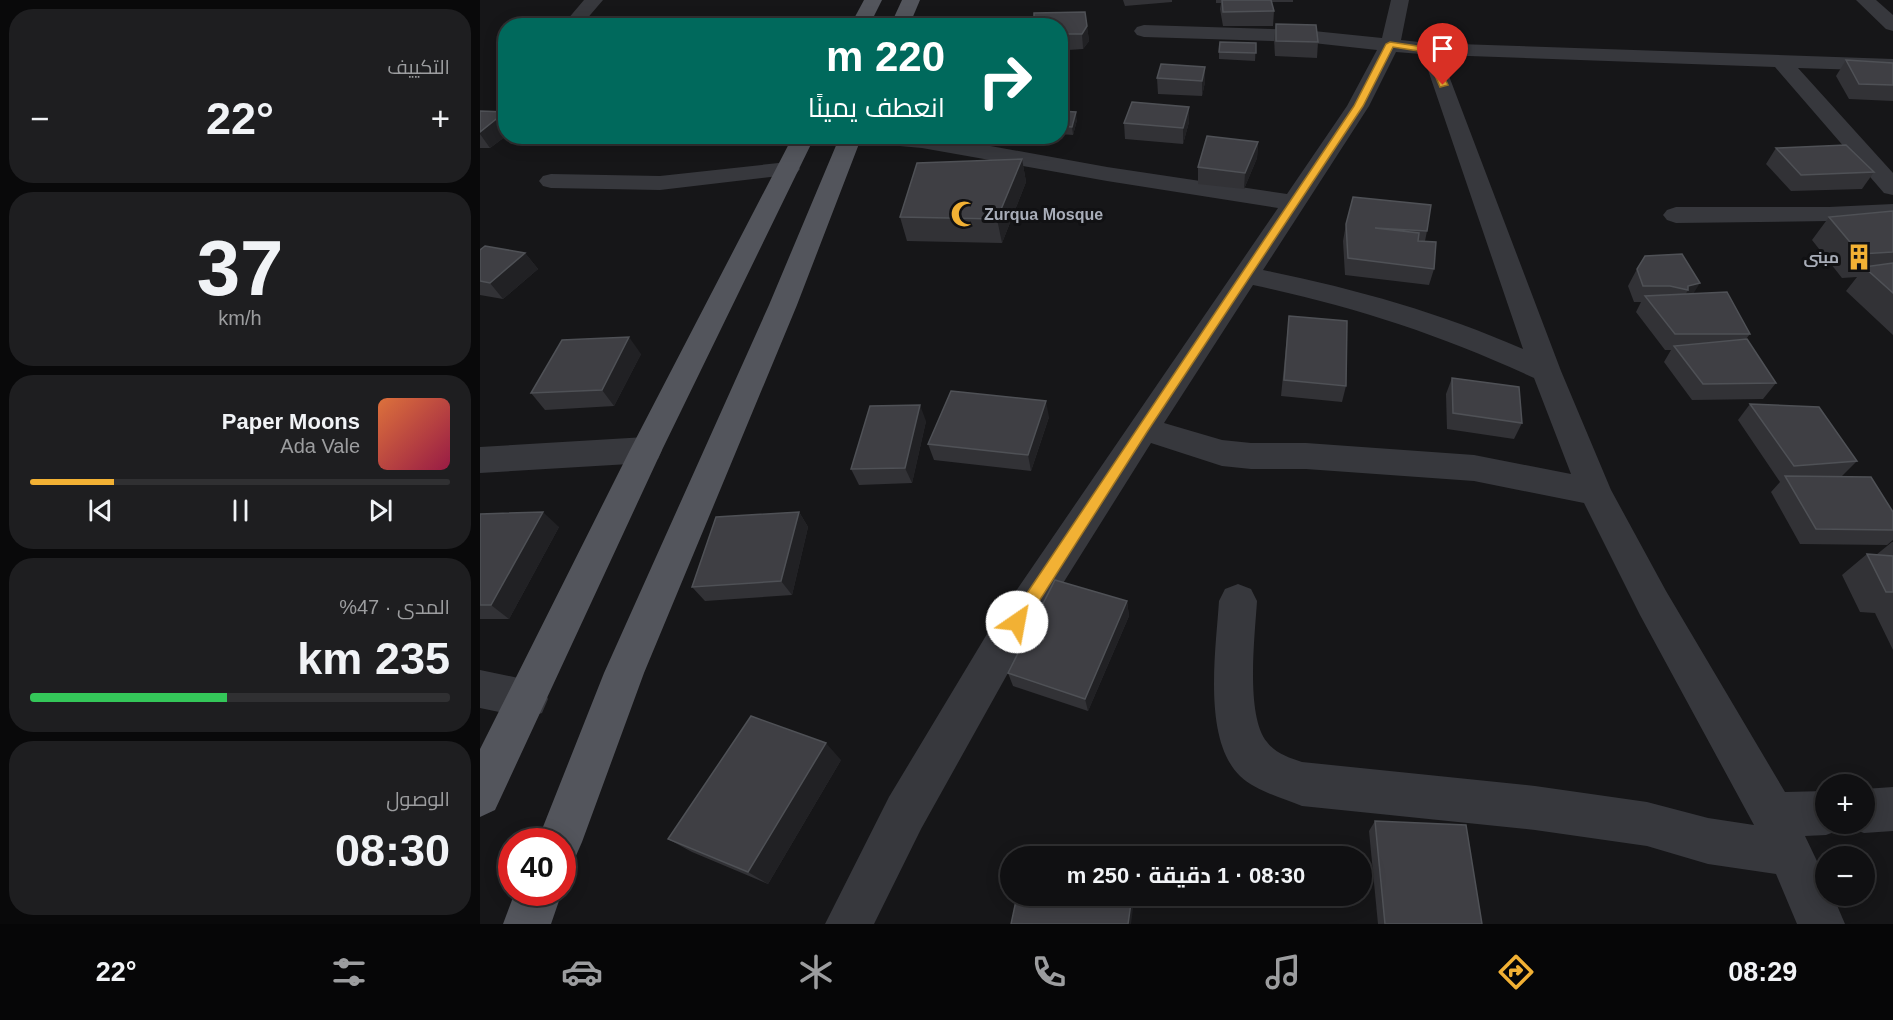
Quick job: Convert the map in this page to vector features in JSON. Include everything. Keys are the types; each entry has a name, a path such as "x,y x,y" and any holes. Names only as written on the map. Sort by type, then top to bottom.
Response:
{"main road":[{"path":"863,18 873,0"},
{"path":"902,18 911,0"},
{"path":"480,795 646,450 800,144"},
{"path":"564,828 624,673 783,305 848,144"},
{"path":"526,924 533,906"}],"street":[{"path":"578,18 594,0"},
{"path":"849,924 905,813 1004,642 1358,106 1390,44 1400,0"},
{"path":"1865,0 1893,25"},
{"path":"1144,31 1304,36 1428,50 1893,65"},
{"path":"1428,50 1437,67 1546,371 1595,492 1781,834 1821,924"},
{"path":"1781,61 1893,188"},
{"path":"939,144 1107,174 1295,203"},
{"path":"551,181 660,183 788,169"},
{"path":"1676,215 1828,214 1893,211"},
{"path":"1246,275 1327,292 1419,319 1479,341 1546,371"},
{"path":"1143,429 1222,453 1251,456 1306,456 1474,468 1595,492"},
{"path":"480,460 646,450"},
{"path":"1238,601 1234,706 1251,756 1275,774 1302,784 1535,808 1647,824 1708,841 1781,834 1815,818"},
{"path":"480,688 528,699"},
{"path":"1875,810 1893,809"}],"building":[{"path":"1222,0 1271,0 1274,11 1223,12"},
{"path":"1085,12 1087,26 1082,34 1068,34 1068,18 1034,18 1034,13"},
{"path":"1276,24 1316,25 1318,42 1276,41"},
{"path":"1220,42 1256,43 1256,53 1219,52"},
{"path":"1846,60 1893,63 1893,85 1859,84"},
{"path":"1161,64 1205,67 1202,81 1157,78"},
{"path":"1132,102 1189,107 1183,128 1124,123"},
{"path":"480,111 498,112 498,118 480,132"},
{"path":"1068,112 1076,112 1072,127 1068,127"},
{"path":"1207,136 1258,142 1245,173 1198,167"},
{"path":"1846,145 1874,172 1801,175 1776,148"},
{"path":"1022,159 997,219 900,217 917,163"},
{"path":"1353,197 1431,205 1427,231 1375,228 1419,233 1418,241 1436,242 1434,269 1348,258 1346,224"},
{"path":"1893,211 1893,252 1860,254 1829,217"},
{"path":"485,246 525,253 490,283 480,281 480,250"},
{"path":"1682,254 1700,283 1688,286 1688,290 1670,286 1643,286 1637,269 1645,256"},
{"path":"1893,263 1893,293 1864,267"},
{"path":"1727,292 1750,334 1675,334 1645,296"},
{"path":"1289,316 1347,321 1346,386 1284,380"},
{"path":"629,337 602,390 531,393 562,340"},
{"path":"1747,339 1776,383 1703,384 1674,346"},
{"path":"1452,378 1519,387 1522,423 1453,413"},
{"path":"951,391 1046,401 1028,455 928,444"},
{"path":"1750,404 1819,407 1857,461 1794,466"},
{"path":"920,405 905,468 851,469 870,406"},
{"path":"1785,476 1871,477 1893,512 1893,530 1816,529"},
{"path":"543,512 491,605 480,605 480,514"},
{"path":"799,512 781,581 692,587 716,517"},
{"path":"1867,554 1893,556 1893,592 1886,592"},
{"path":"1055,580 1127,601 1085,699 1008,673"},
{"path":"751,716 826,743 748,872 668,839"},
{"path":"1375,821 1466,825 1482,924 1385,924"},
{"path":"1015,906 1131,906 1128,924 1011,924"}],"place":[{"name":"Zurqua Mosque","path":"964,214"},
{"name":"مبنى","path":"1859,257"}],"route":[{"path":"1017,622 1358,106 1390,44 1428,50 1443,85"}]}
